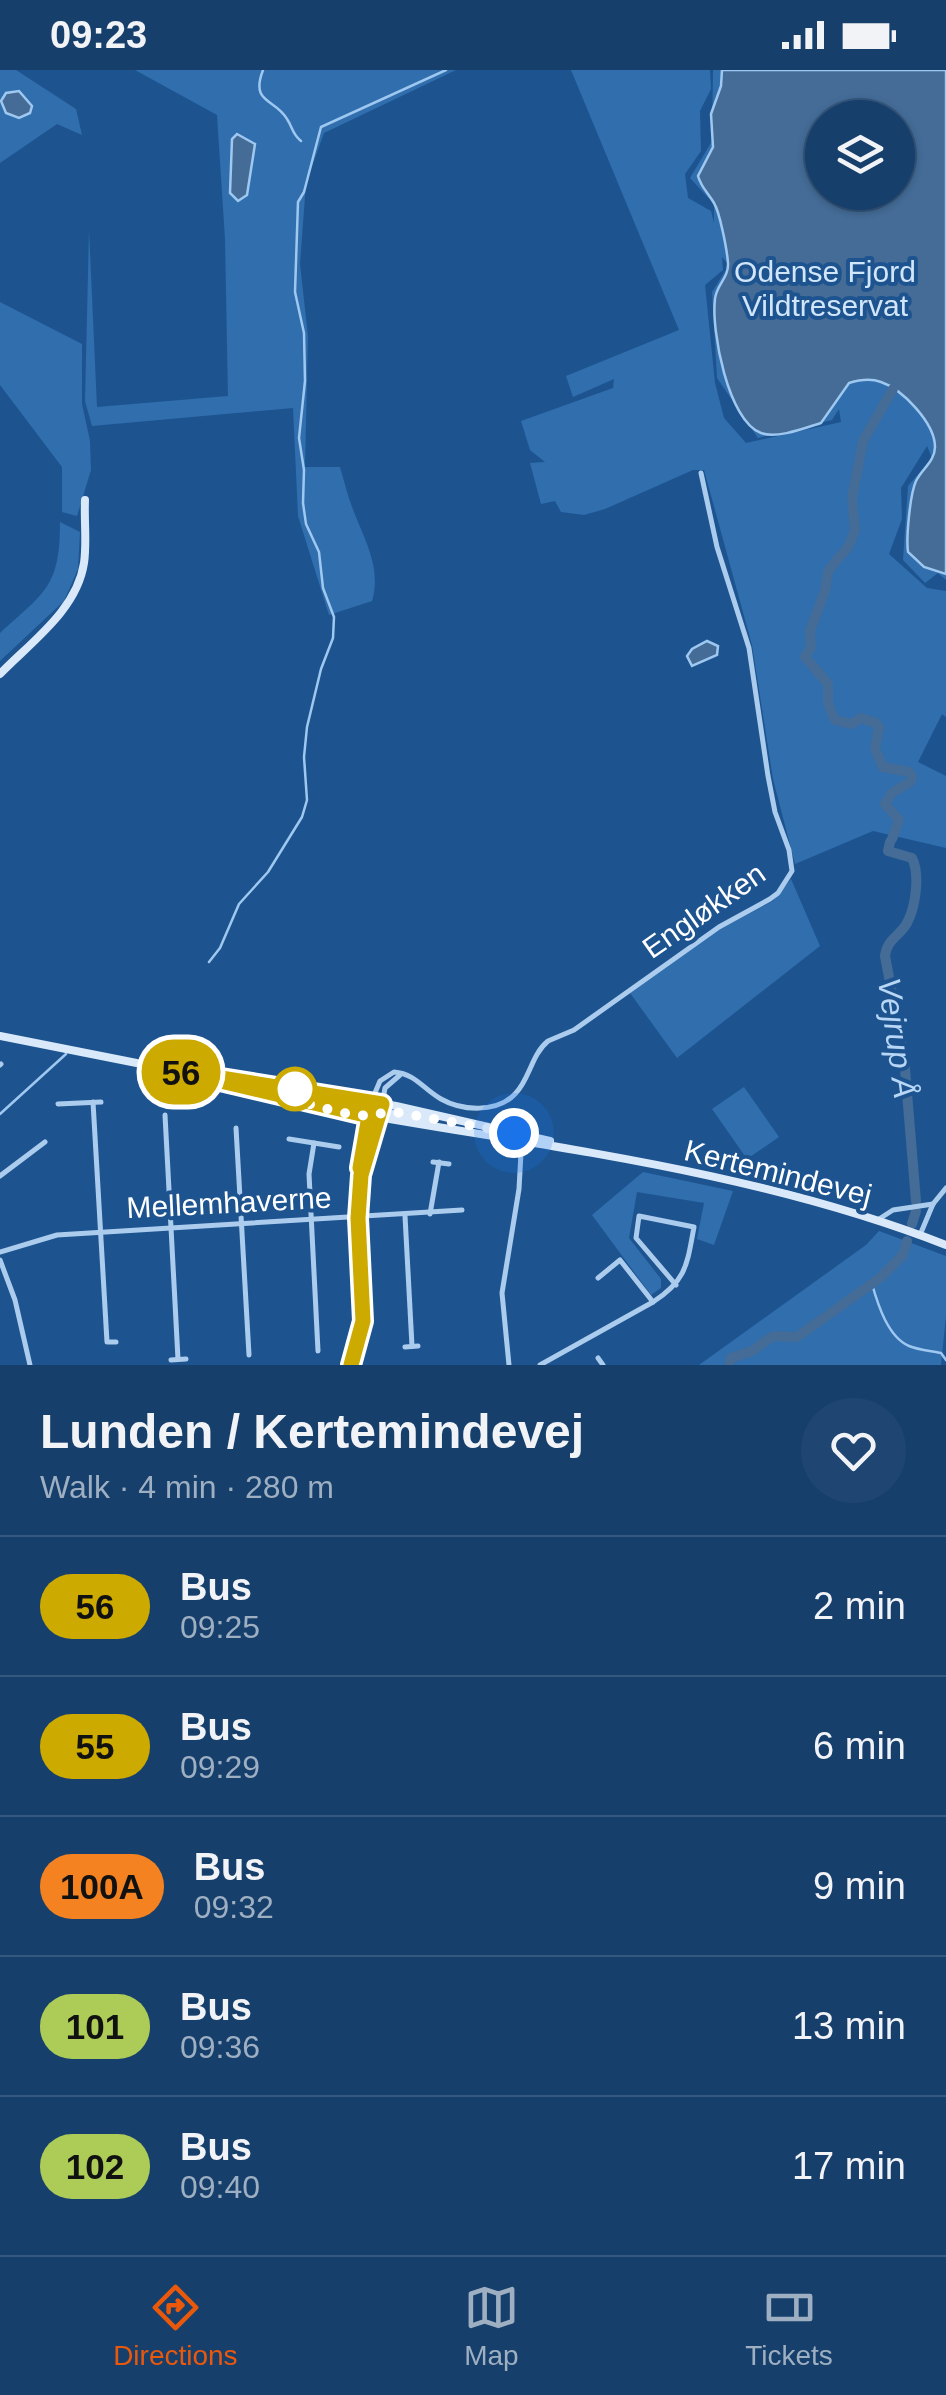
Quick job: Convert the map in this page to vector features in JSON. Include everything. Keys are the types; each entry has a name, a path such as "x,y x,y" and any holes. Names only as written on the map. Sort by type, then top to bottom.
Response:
{"main road":[{"path":"0,674 58,615 77,588 85,554 85,500"},
{"name":"Kertemindevej","path":"0,1036 748,1184 946,1245"},
{"name":"Kertemindevej","path":"178,1071 255,1090 370,1109"},
{"path":"351,1365 363,1321 358,1218 370,1109"},
{"path":"361,1175 381,1111"},
{"name":"Kertemindevej","path":"381,1111 514,1133 596,1153"}],"street":[{"name":"Engløkken","path":"410,1075 445,1101 474,1108 497,1106 519,1090 538,1052 548,1041 574,1030 719,927 770,899 792,872 790,850 775,812 748,648 716,547 701,473"},
{"path":"370,1109 376,1086 384,1077 394,1072 410,1075"},
{"path":"381,1111 389,1082 400,1075 410,1075"},
{"path":"58,1104 97,1102 107,1342 116,1342"},
{"path":"165,1115 178,1359"},
{"path":"236,1128 248,1355"},
{"path":"288,1139 339,1147"},
{"path":"0,1176 45,1142"},
{"path":"314,1143 309,1174 321,1341 318,1351"},
{"path":"510,1365 502,1293 521,1153"},
{"path":"430,1214 436,1162 449,1164"},
{"path":"920,1235 946,1188"},
{"path":"876,1221 893,1210 934,1204"},
{"name":"Mellemhaverne","path":"0,1252 39,1238 462,1210"},
{"path":"405,1216 412,1346"},
{"path":"540,1365 654,1302 676,1285 686,1266 694,1227 639,1216 636,1238 676,1285"},
{"path":"0,1260 30,1365"},
{"path":"598,1278 620,1260 654,1302"},
{"path":"598,1358 603,1365"}],"green space":[{"path":"0,70 16,70 76,109 82,135 57,124 0,163"},
{"path":"135,70 456,70 324,133 306,183 300,264 308,336 305,467 340,467 373,565 372,601 329,615 298,516 293,408 92,426 85,401 89,230 97,407 228,396 225,239 217,115"},
{"path":"571,70 710,70 711,89 700,111 701,151 685,174 688,198 711,211 714,223 714,204 690,178 712,141 713,70 946,70 946,580 938,573 925,583 903,560 908,486 932,458 927,446 901,488 902,519 889,554 927,588 946,591 946,717 942,714 918,762 946,776 946,848 873,831 795,864 773,779 752,645 704,470 693,470 584,515 561,512 555,501 541,504 530,463 545,462 530,450 521,421 613,388 614,379 573,397 566,376 679,330","holes":["722,257 729,265 712,292 717,378 758,438 832,420 839,409 841,422 746,443 724,418 715,383 705,285 723,270"]},
{"path":"0,302 82,344 82,404 91,470 77,516 62,512 62,467 0,385"},
{"path":"60,522 80,532 78,569 64,601 0,661 0,633 39,597 53,575"},
{"path":"791,879 820,946 677,1058 630,993 713,933 773,901"},
{"path":"744,1087 779,1137 747,1159 712,1109"},
{"path":"643,1172 733,1191 714,1245 697,1239 704,1203 637,1192 629,1238 661,1279 661,1288 651,1295 592,1215"},
{"path":"879,1231 946,1256 941,1365 699,1365 866,1245"}],"shaded area":[{"name":"Odense Fjord Vildtreservat","path":"722,70 946,70 946,574 924,567 908,552 914,487 935,447 930,428 898,392 877,381 849,383 821,423 775,435 761,433 749,425 739,411 724,373 714,313 716,294 728,268 726,250 716,208 698,176 713,147 711,114"},
{"path":"19,91 32,106 30,113 19,118 6,113 1,101 6,93"},
{"path":"237,134 255,144 247,195 238,201 230,193 232,139"},
{"path":"707,641 718,646 717,655 692,666 687,656"}],"waterway":[{"path":"263,70 262,95 282,112 301,141"},
{"path":"209,962 220,948 239,904 268,872 302,817 307,800 307,727 333,638 334,617 323,588 319,552 306,524 303,503 304,470 299,438 305,381 304,333 295,292 298,202 321,127 446,70"},
{"name":"Vejrup Å","path":"892,839 899,820 885,804 912,776 883,767 875,749 879,727 876,723 861,718 851,724 835,720 828,704 828,684 805,657 811,647 810,631 828,571 848,547 855,531 852,498 863,441 893,389"},
{"name":"Vejrup Å","path":"890,842 888,851 912,858 916,873 910,916 885,956 904,1057 916,1201"},
{"path":"0,1114 66,1054"},
{"name":"Vejrup Å","path":"912,1224 916,1211"},
{"name":"Vejrup Å","path":"729,1365 731,1358 752,1351 773,1336 797,1337 880,1278 903,1255 907,1241"},
{"path":"872,1284 895,1335 909,1346 941,1353 946,1360"}],"bus line":[{"name":"56","path":"351,1365 363,1330 358,1218 361,1175 382,1104 178,1071 369,1116 360,1168"}],"route":[{"path":"295,1089 287,1098 352,1113 369,1116 395,1112 514,1133"}]}
